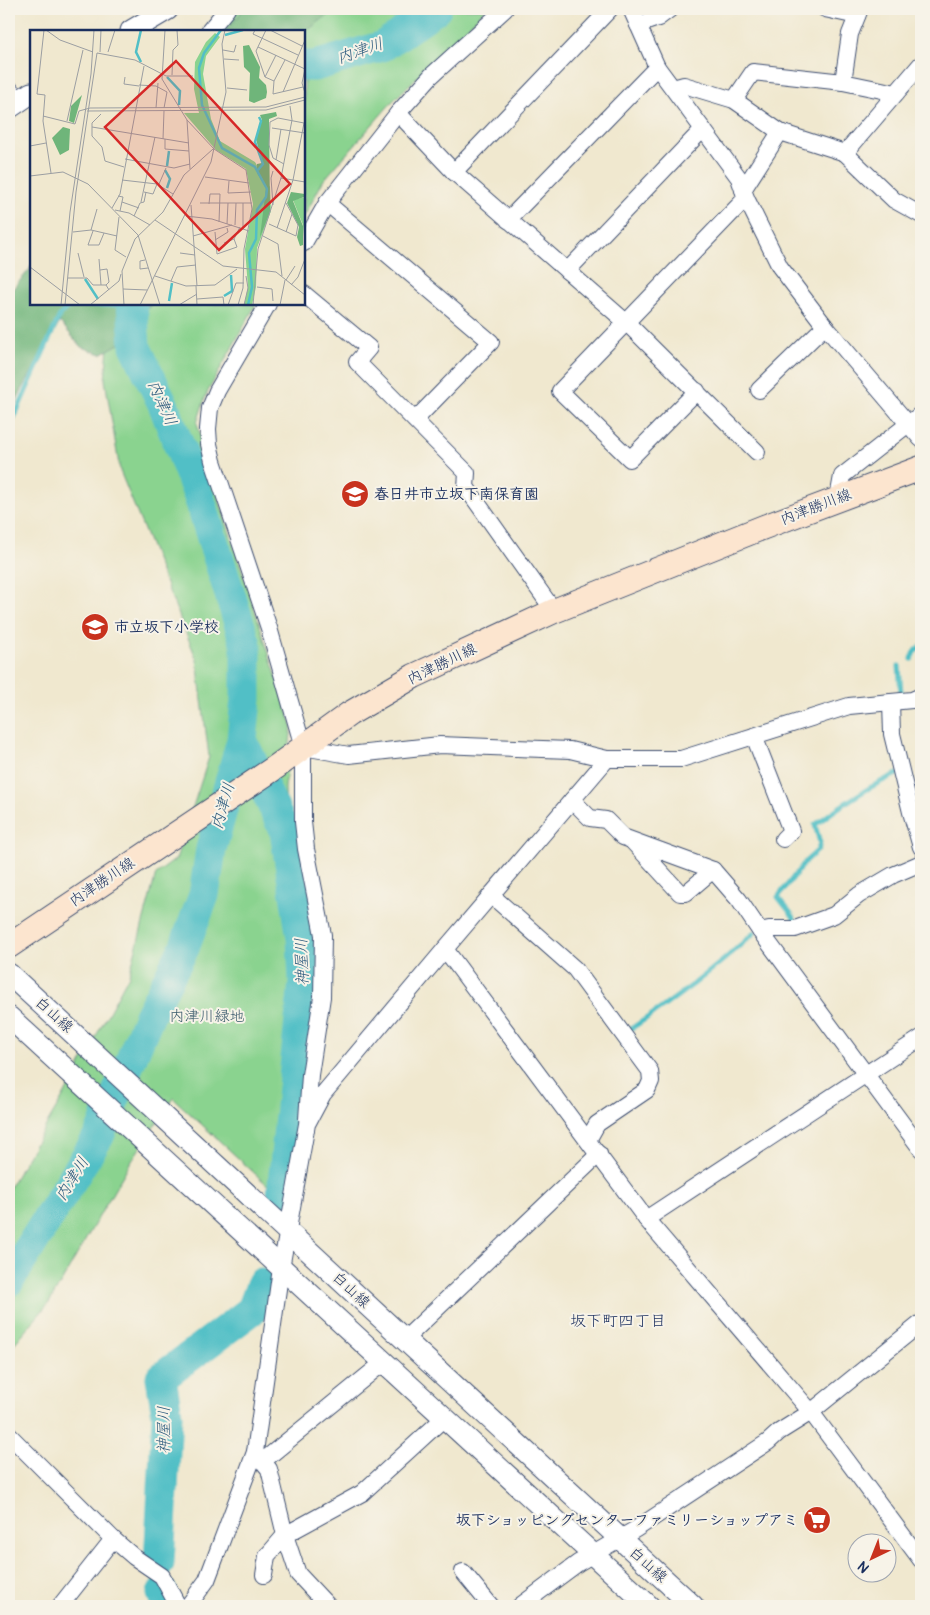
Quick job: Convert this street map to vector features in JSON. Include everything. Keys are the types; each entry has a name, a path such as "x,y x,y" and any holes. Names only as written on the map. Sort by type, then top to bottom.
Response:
{"main road":[{"name":"内津勝川線","path":"9,946 276,767 349,714 414,676 554,611 838,498 921,468"}],"street":[{"path":"133,30 168,9"},
{"path":"210,30 227,9"},
{"path":"305,241 328,203 398,113 431,76 505,9"},
{"path":"454,172 610,9"},
{"path":"631,9 657,67 740,178 745,194 780,267 825,326 921,439"},
{"path":"638,26 658,18 670,9"},
{"path":"825,9 858,12 850,34 843,82"},
{"path":"845,153 921,64"},
{"path":"508,220 657,67"},
{"path":"734,100 753,72 843,82 896,93"},
{"path":"673,88 684,85 734,100 780,132 845,153 894,200 921,215"},
{"path":"398,113 454,172 627,323 756,452"},
{"path":"567,271 703,129"},
{"path":"697,391 630,459 560,391 627,323 745,194 780,132"},
{"path":"328,203 491,342 414,420"},
{"path":"305,295 369,348 357,362 467,473 466,487 554,611"},
{"path":"188,1606 207,1580 259,1457 281,1268 307,1124 310,1075 322,997 323,935 306,849 303,822 303,747 269,628 209,444 210,408 217,391 267,305"},
{"path":"759,390 825,326"},
{"path":"838,498 842,476 921,414"},
{"path":"303,747 349,755 440,745 560,749 607,759 681,759 849,706 912,700 921,696"},
{"path":"891,702 892,734 921,847"},
{"path":"754,736 791,831 783,839"},
{"path":"307,1124 324,1094 444,949 607,759"},
{"path":"572,800 590,818 606,820 623,837 713,870 740,900 760,931 921,1149"},
{"path":"631,840 680,893 686,893 713,870"},
{"path":"760,931 768,929 795,929 834,915 860,894 893,875 921,863"},
{"path":"491,895 575,968 650,1071 651,1081 646,1090 597,1124 588,1140"},
{"path":"444,949 646,1219 811,1412 921,1560"},
{"name":"白山線","path":"9,974 693,1606"},
{"name":"白山線","path":"9,1017 649,1606"},
{"path":"646,1219 921,1038"},
{"path":"405,1339 599,1154"},
{"path":"520,1606 593,1553 636,1529 811,1412 921,1323"},
{"path":"259,1457 384,1362"},
{"path":"264,1575 267,1556 285,1536 362,1494 444,1418"},
{"path":"9,1436 113,1539 134,1557 162,1576 178,1606"},
{"path":"259,1457 269,1469 285,1536 298,1574 328,1606"},
{"path":"60,1606 113,1539"},
{"path":"463,1572 490,1606"}],"green space":[{"path":"237,9 486,9 392,102 323,181 305,215 305,30 220,30"},
{"path":"244,9 336,9 305,32 305,30 227,30"},
{"path":"30,269 30,305 150,305 126,340 101,354 81,347 60,322 9,413 9,292"},
{"name":"内津川緑地","path":"112,305 255,305 206,395 197,423 218,496 292,725 285,788 290,898 299,958 288,1114 277,1194 173,1098 130,1163 49,1303 9,1350 9,1188 63,1097 129,975 156,874 176,859 209,757 197,660 120,471 105,380"}],"waterway":[{"name":"内津川","path":"305,66 315,66 383,46 436,9"},
{"path":"9,429 60,315 70,305 132,305"},
{"name":"内津川","path":"9,1281 99,1136 149,1016 184,948 204,895 211,849 242,740 246,699 246,645 199,497 163,404 135,346 132,305"},
{"path":"912,659 914,652 921,647"},
{"path":"899,666 901,693"},
{"name":"神屋川","path":"247,751 285,832 302,938 304,981 282,1194"},
{"path":"796,924 793,916 778,897 806,861 818,850 820,843 815,825 854,797 897,774"},
{"path":"626,1032 692,985 754,933"},
{"name":"神屋川","path":"159,1563 167,1415 161,1378 252,1310 262,1283"},
{"name":"神屋川","path":"162,1593 167,1606"}],"place":[{"name":"春日井市立坂下南保育園","path":"355,494"},
{"name":"市立坂下小学校","path":"95,627"},
{"name":"坂下ショッピングセンターファミリーショップアミ","path":"817,1520"}],"district":[{"name":"坂下町四丁目","path":"618,1321"}]}
